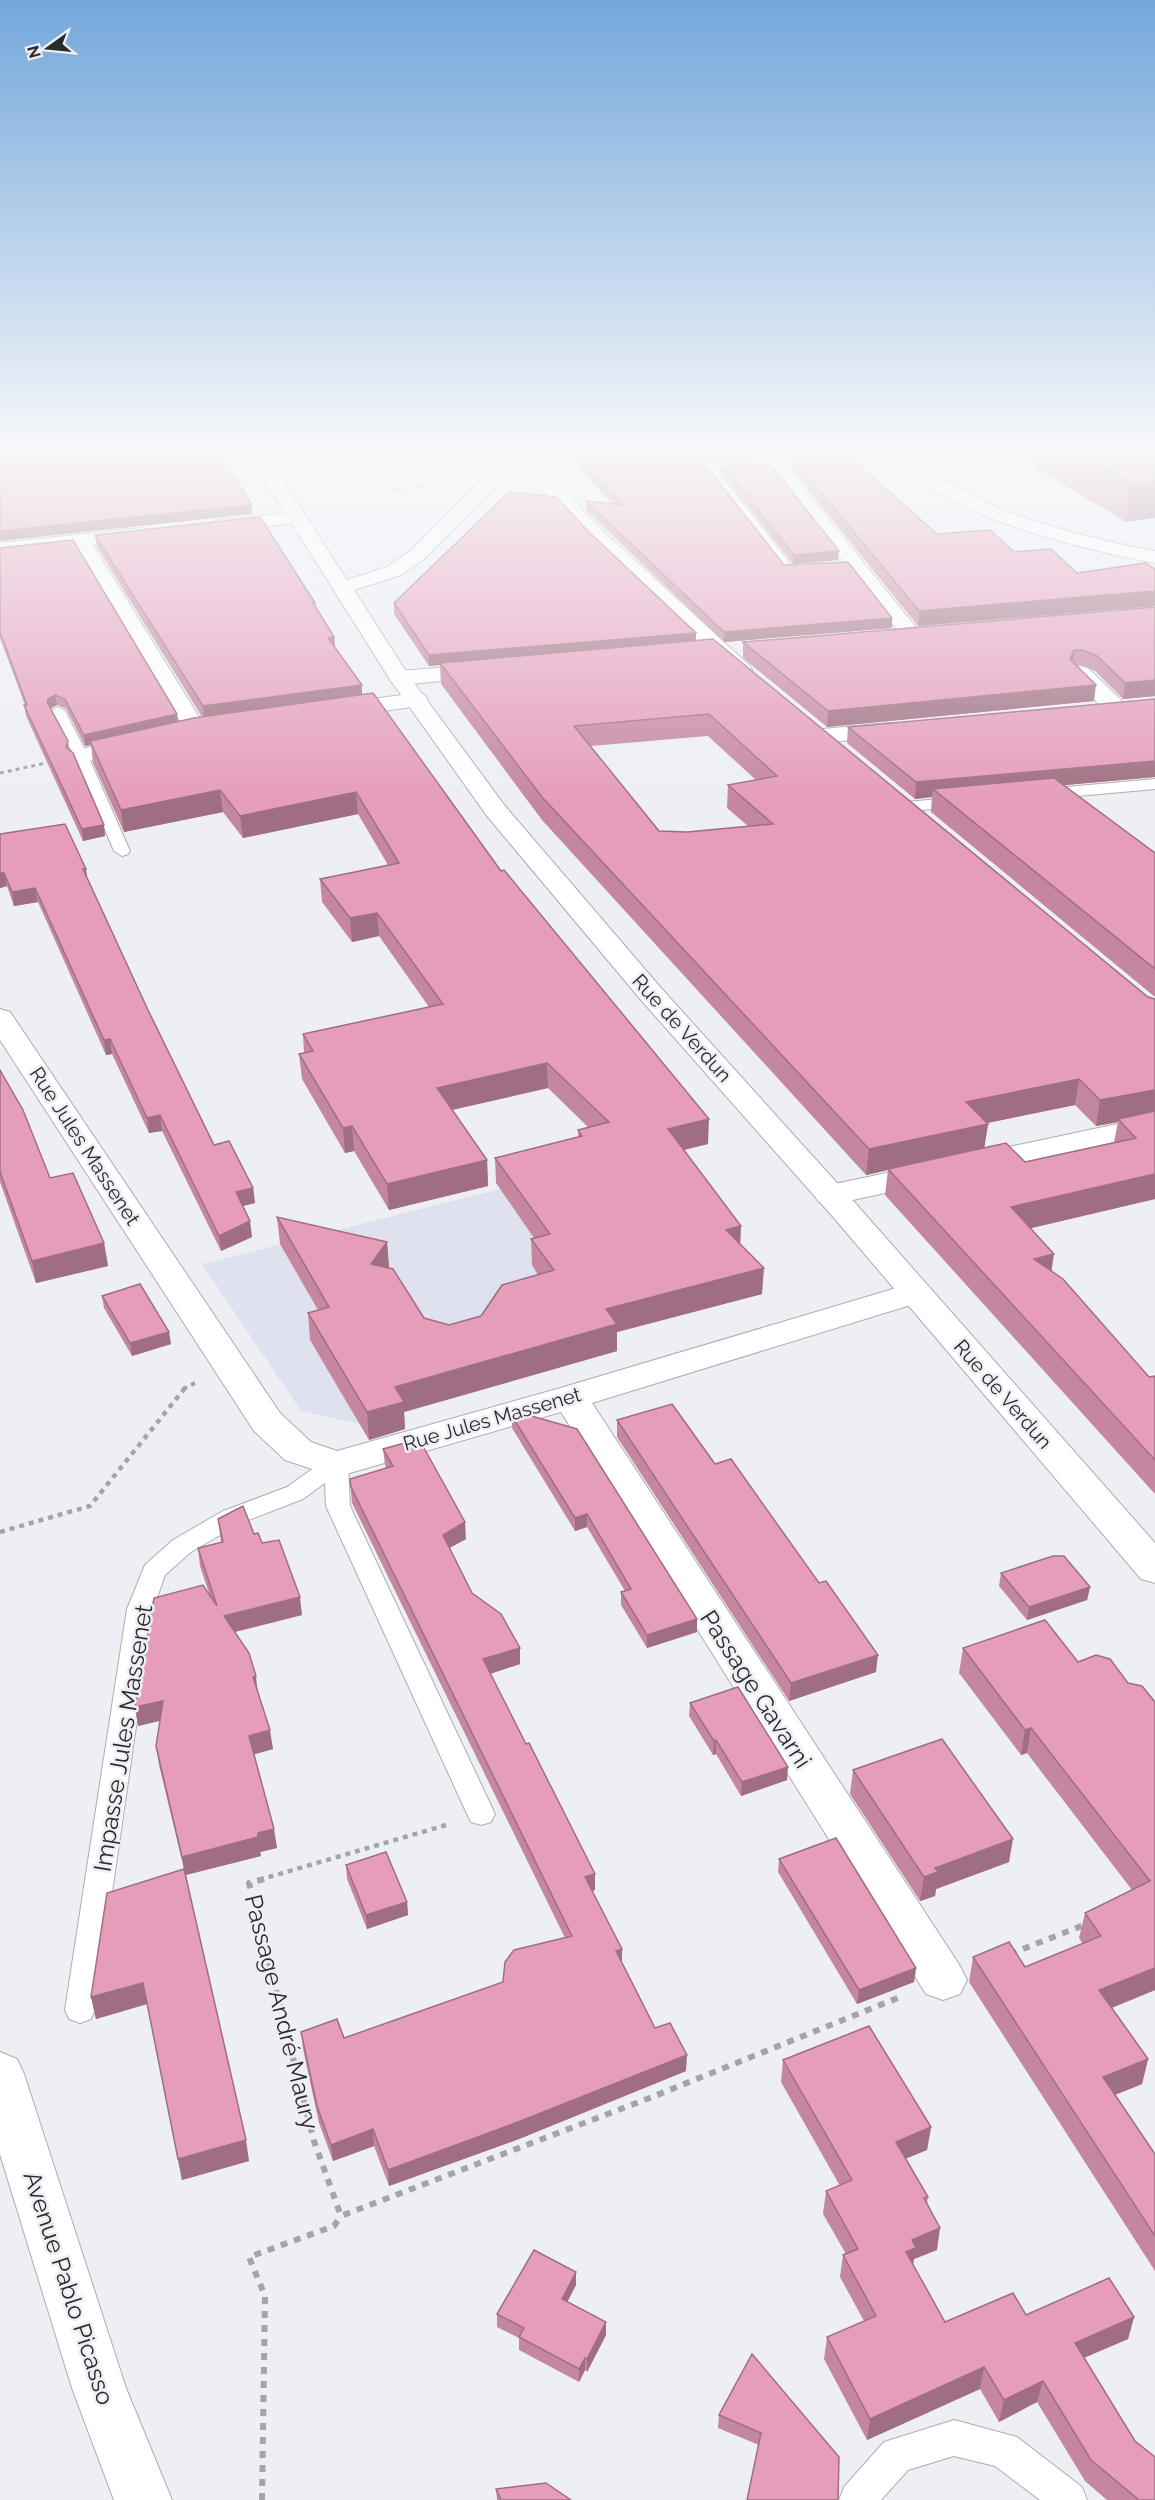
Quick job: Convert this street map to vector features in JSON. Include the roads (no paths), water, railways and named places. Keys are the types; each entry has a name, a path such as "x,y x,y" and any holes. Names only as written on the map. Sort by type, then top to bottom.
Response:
{"street":[{"path":"81,756 207,728 100,569"},
{"name":"Rue de Verdun","path":"329,569 409,689 509,826 651,994 830,1195 1155,1569"},
{"path":"341,588 397,569"},
{"path":"628,569 706,652 762,686"},
{"path":"852,569 911,634"},
{"path":"888,636 934,632"},
{"path":"706,652 752,648"},
{"path":"309,715 409,689 504,669"},
{"path":"1080,673 1126,707 1092,711"},
{"path":"848,758 813,729 916,727"},
{"path":"898,800 930,826"},
{"name":"Rue Jules Massenet","path":"0,1018 267,1422 298,1451 336,1464 570,1397 915,1293"},
{"path":"830,1195 1155,1125"},
{"name":"Passage Gavarni","path":"570,1397 943,1980"},
{"name":"Avenue Pablo Picasso","path":"0,2074 99,2388 143,2500"}],"lane":[{"path":"788,569 811,569"},
{"path":"58,711 81,756 122,851"},
{"path":"1033,795 1155,784"},
{"path":"898,800 976,801"},
{"path":"336,1464 338,1506 482,1814"},
{"name":"Impasse Jules Massenet","path":"80,2010 140,1609 154,1571 182,1546 232,1517 295,1493 336,1464"},
{"path":"857,2500 857,2497 897,2455 954,2438 1004,2450 1069,2500"}]}
